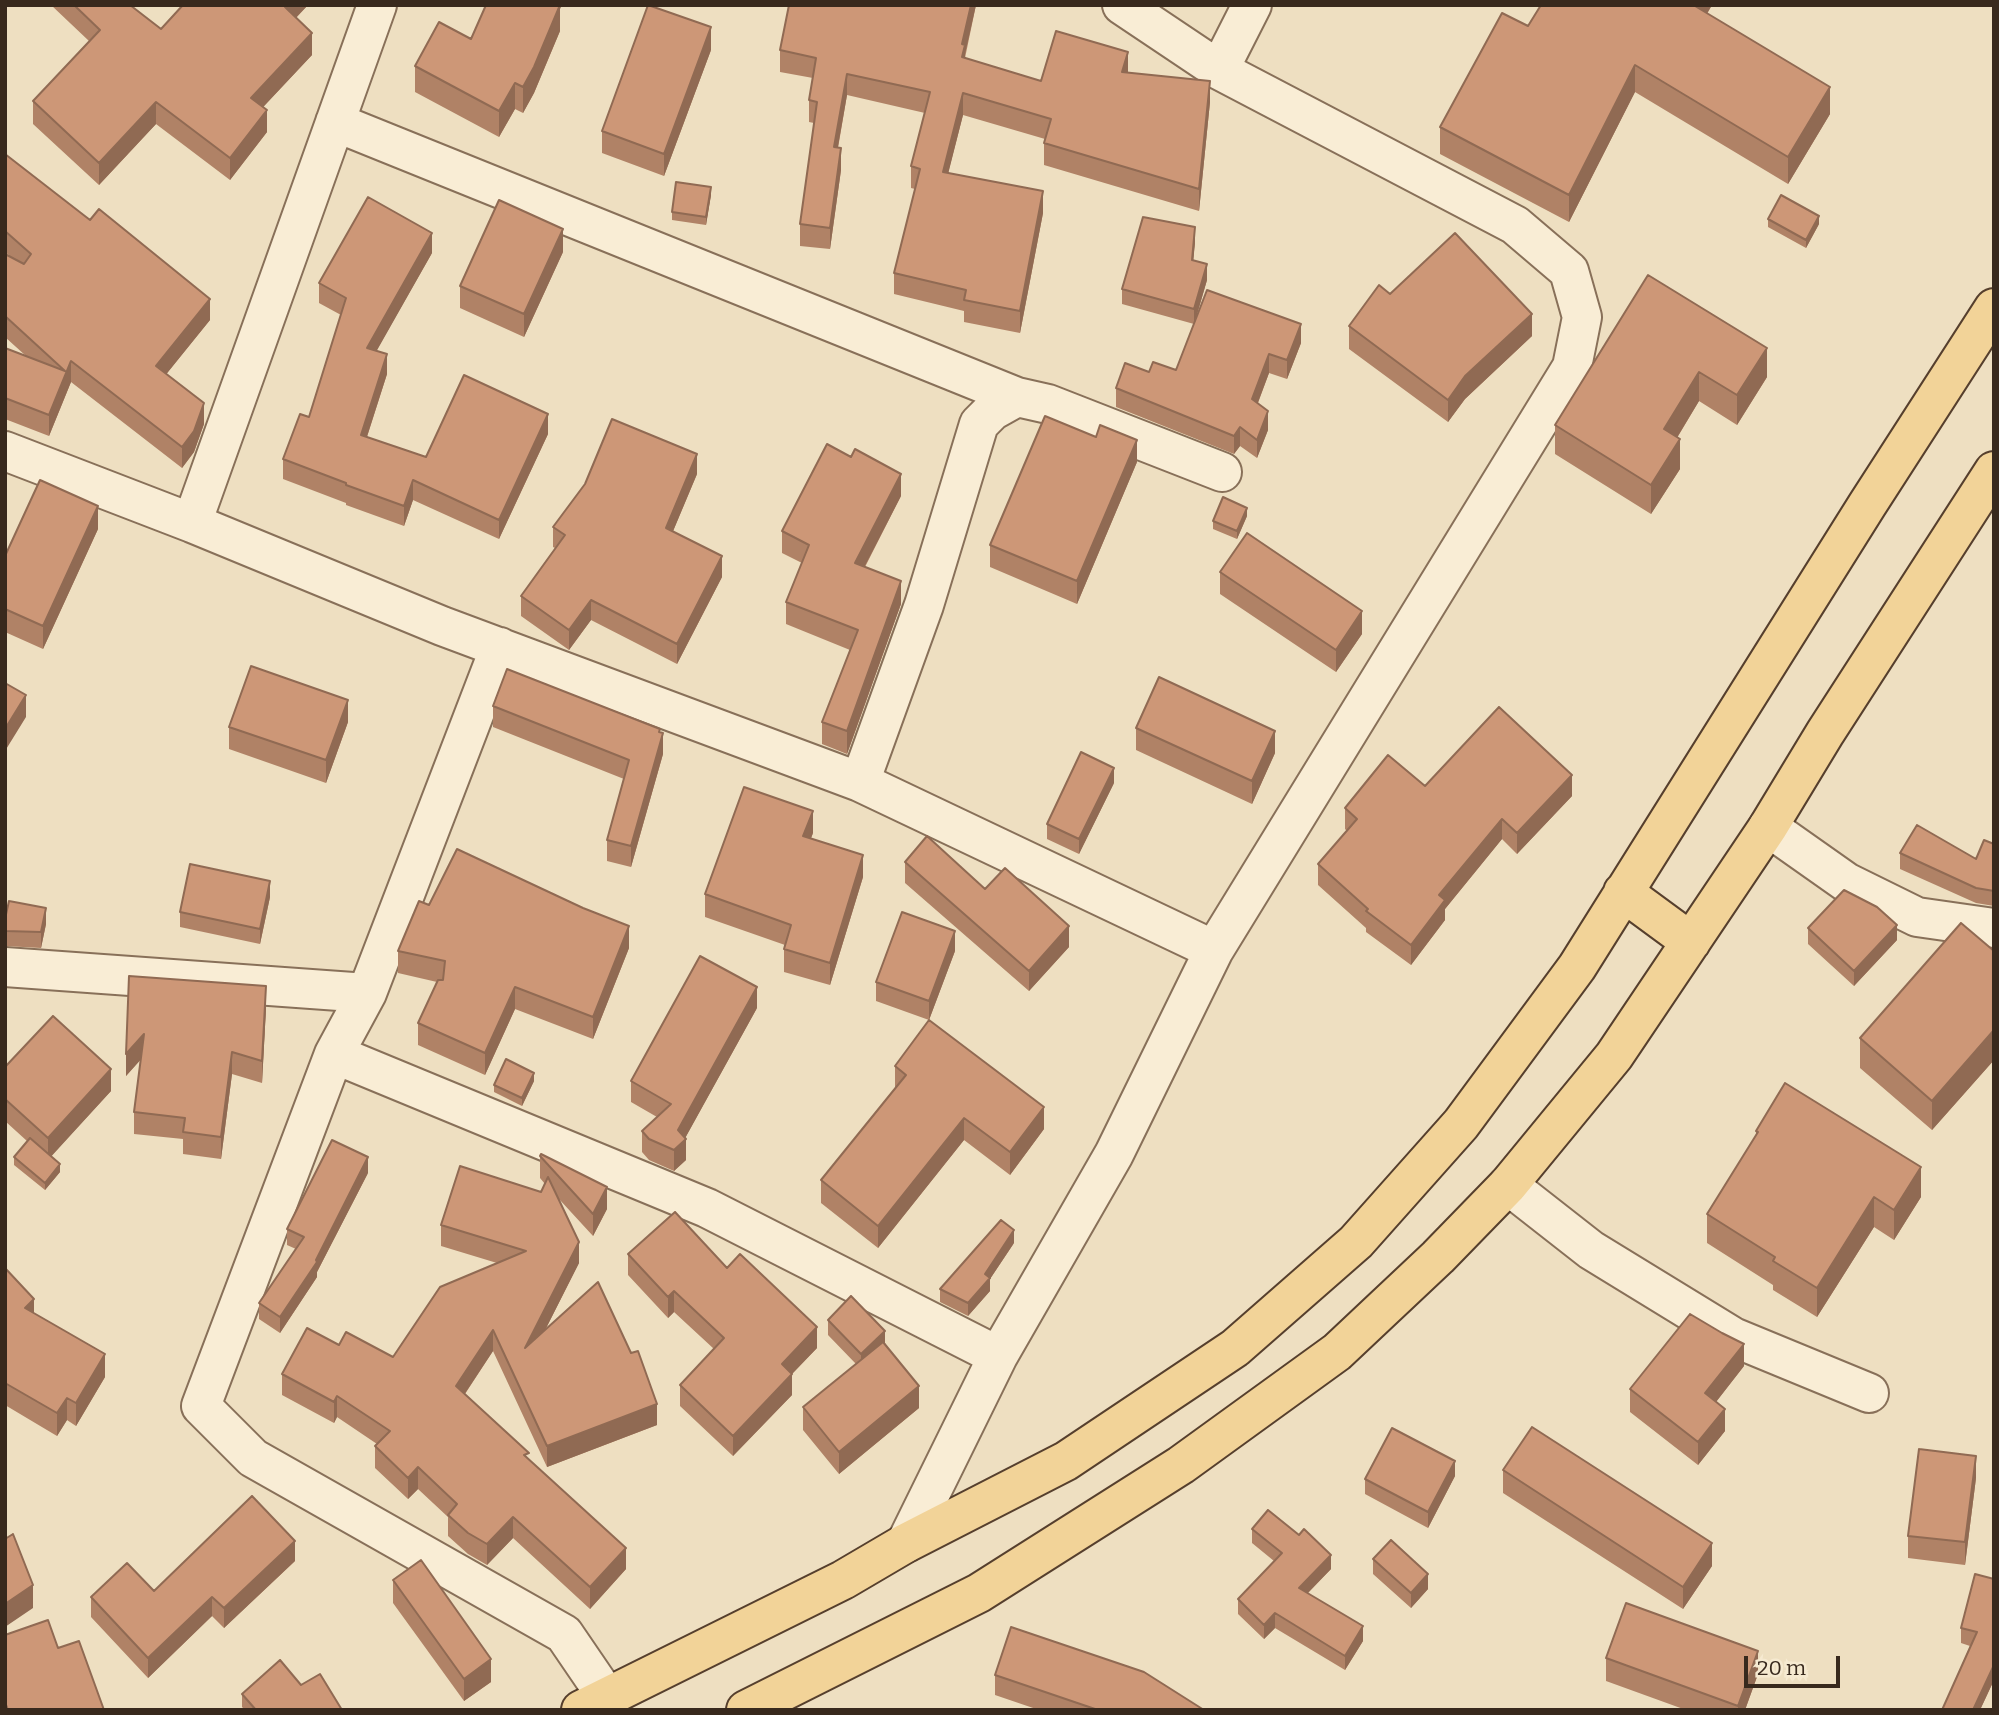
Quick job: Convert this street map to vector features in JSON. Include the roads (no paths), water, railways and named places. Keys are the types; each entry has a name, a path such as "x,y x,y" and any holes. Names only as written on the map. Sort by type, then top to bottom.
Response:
{"main road":[{"path":"594,1703 843,1580 906,1543 1066,1461 1235,1348 1356,1242 1461,1124 1577,967 1994,308"},
{"path":"746,1710 979,1593 1181,1465 1337,1352 1438,1257 1508,1185 1614,1055 1768,827 1825,733 1994,471"},
{"path":"1623,892 1690,942"}],"street":[{"path":"192,523 377,5"},
{"path":"906,1543 998,1356 1114,1154 1214,950 1572,368 1582,317 1569,271 1515,225 1219,70 1122,5"},
{"path":"1219,70 1252,5"},
{"path":"335,122 1017,397 1048,404 1222,471"},
{"path":"860,782 924,605 979,424 992,411 1017,397"},
{"path":"5,451 192,523 442,626 860,782 1214,950"},
{"path":"500,647 367,993 334,1054 201,1406 253,1458 564,1634 594,1703"},
{"path":"1768,827 1846,882 1917,917 1994,928"},
{"path":"5,967 367,993"},
{"path":"334,1054 707,1208 998,1356"},
{"path":"1508,1185 1591,1250 1734,1337 1870,1393"}]}
